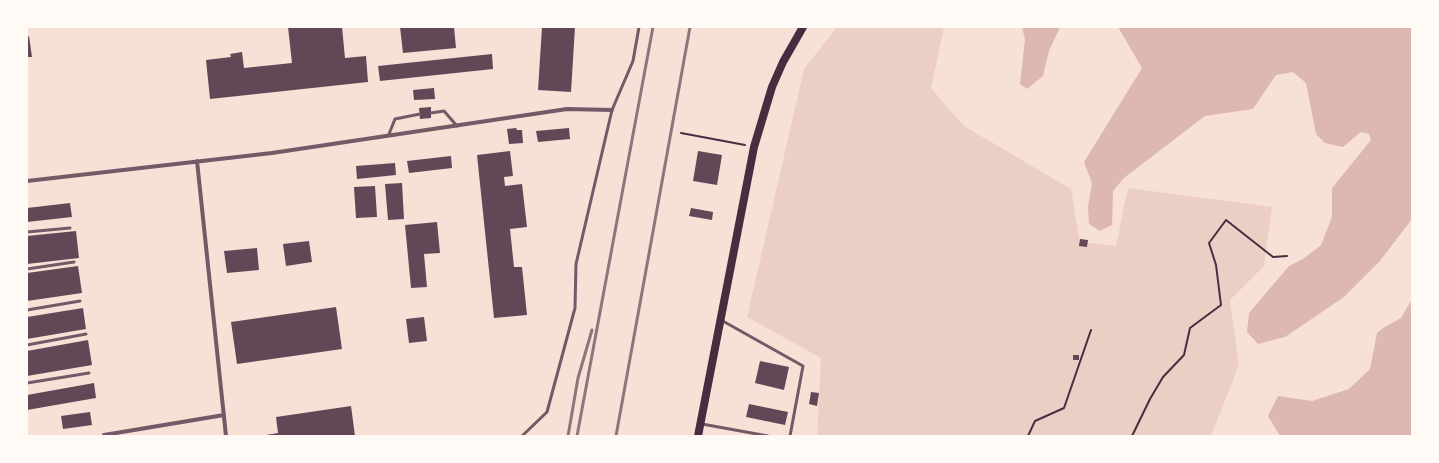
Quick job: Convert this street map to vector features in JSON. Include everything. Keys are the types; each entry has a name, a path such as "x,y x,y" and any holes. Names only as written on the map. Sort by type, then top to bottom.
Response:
{"main road":[{"path":"698,436 754,147 772,87 783,62 803,27"}],"street":[{"path":"27,181 272,153 389,134 457,126 567,109 612,110"},
{"path":"197,161 226,436"},
{"path":"105,436 104,435 224,415"}],"lane":[{"path":"522,436 547,412 575,308 576,264 612,110 633,62 640,27"},
{"path":"431,113 444,111 457,126"},
{"path":"389,134 395,118 420,114"},
{"path":"27,232 70,228"},
{"path":"27,269 74,262"},
{"path":"27,310 80,301"},
{"path":"720,320 804,366 790,436"},
{"path":"27,345 86,334"},
{"path":"27,383 89,373"},
{"path":"700,424 768,436"}],"path":[{"path":"681,133 754,147"},
{"path":"1132,436 1150,399 1163,377 1184,355 1190,328 1222,305 1216,265 1209,243 1226,220 1273,257 1287,256"},
{"path":"1028,436 1035,421 1064,408 1091,330"}],"shaded area":[{"path":"837,27 944,27 931,88 964,126 1071,189 1080,242 1116,246 1128,188 1272,207 1264,266 1230,300 1239,365 1211,436 817,436 821,358 747,317 804,69"},
{"path":"1022,27 1060,27 1049,51 1043,76 1027,89 1020,84 1025,39"},
{"path":"1118,27 1412,27 1412,219 1380,261 1344,297 1285,337 1258,344 1247,332 1249,313 1289,266 1303,259 1321,245 1332,217 1332,188 1371,140 1369,134 1361,132 1343,147 1325,143 1316,134 1306,83 1293,72 1276,75 1253,109 1205,116 1124,178 1113,191 1112,225 1100,231 1089,224 1088,207 1092,183 1084,162 1142,68"},
{"path":"1412,299 1412,436 1280,436 1268,416 1278,396 1312,401 1349,389 1370,369 1377,333 1401,318"}],"building":[{"path":"288,27 342,27 345,58 366,56 368,82 210,99 206,60 231,57 230,54 242,52 244,68 292,63"},
{"path":"400,27 454,27 456,48 403,53"},
{"path":"542,27 575,27 571,92 538,90"},
{"path":"29,36 32,57 27,57 27,37"},
{"path":"492,54 493,69 380,81 378,66"},
{"path":"434,88 435,99 414,100 413,90"},
{"path":"431,107 431,118 420,119 419,108"},
{"path":"516,128 517,130 522,130 523,143 509,144 507,129"},
{"path":"569,128 570,139 538,142 536,131"},
{"path":"510,151 513,176 504,177 505,186 522,184 527,227 510,229 514,267 522,267 527,315 494,318 477,155"},
{"path":"698,151 722,155 717,185 693,181"},
{"path":"451,156 452,168 409,173 407,161"},
{"path":"395,163 396,175 357,179 356,166"},
{"path":"402,183 404,219 388,220 385,184"},
{"path":"375,186 377,217 356,218 354,187"},
{"path":"70,203 72,217 27,222 27,208"},
{"path":"691,208 713,212 712,220 689,216"},
{"path":"437,222 440,253 424,254 427,287 411,288 405,225"},
{"path":"76,231 79,258 27,264 27,236"},
{"path":"1080,239 1088,240 1087,247 1079,246"},
{"path":"309,241 312,262 286,266 283,244"},
{"path":"257,248 259,270 227,273 224,251"},
{"path":"78,266 82,293 27,301 27,273"},
{"path":"336,307 342,349 237,364 231,322"},
{"path":"83,308 86,329 27,339 27,317"},
{"path":"424,317 427,341 409,343 406,319"},
{"path":"88,340 92,365 27,376 27,351"},
{"path":"1073,355 1079,355 1079,360 1073,360"},
{"path":"760,361 789,367 784,390 755,383"},
{"path":"94,383 96,398 27,410 27,395"},
{"path":"811,392 819,393 817,406 809,404"},
{"path":"749,404 788,412 785,425 746,417"},
{"path":"351,406 355,436 260,436 278,433 276,417"},
{"path":"90,412 92,425 63,429 61,416"}],"railway":[{"path":"577,436 653,27"},
{"path":"616,436 690,27"},
{"path":"568,436 578,378 592,330"}]}
